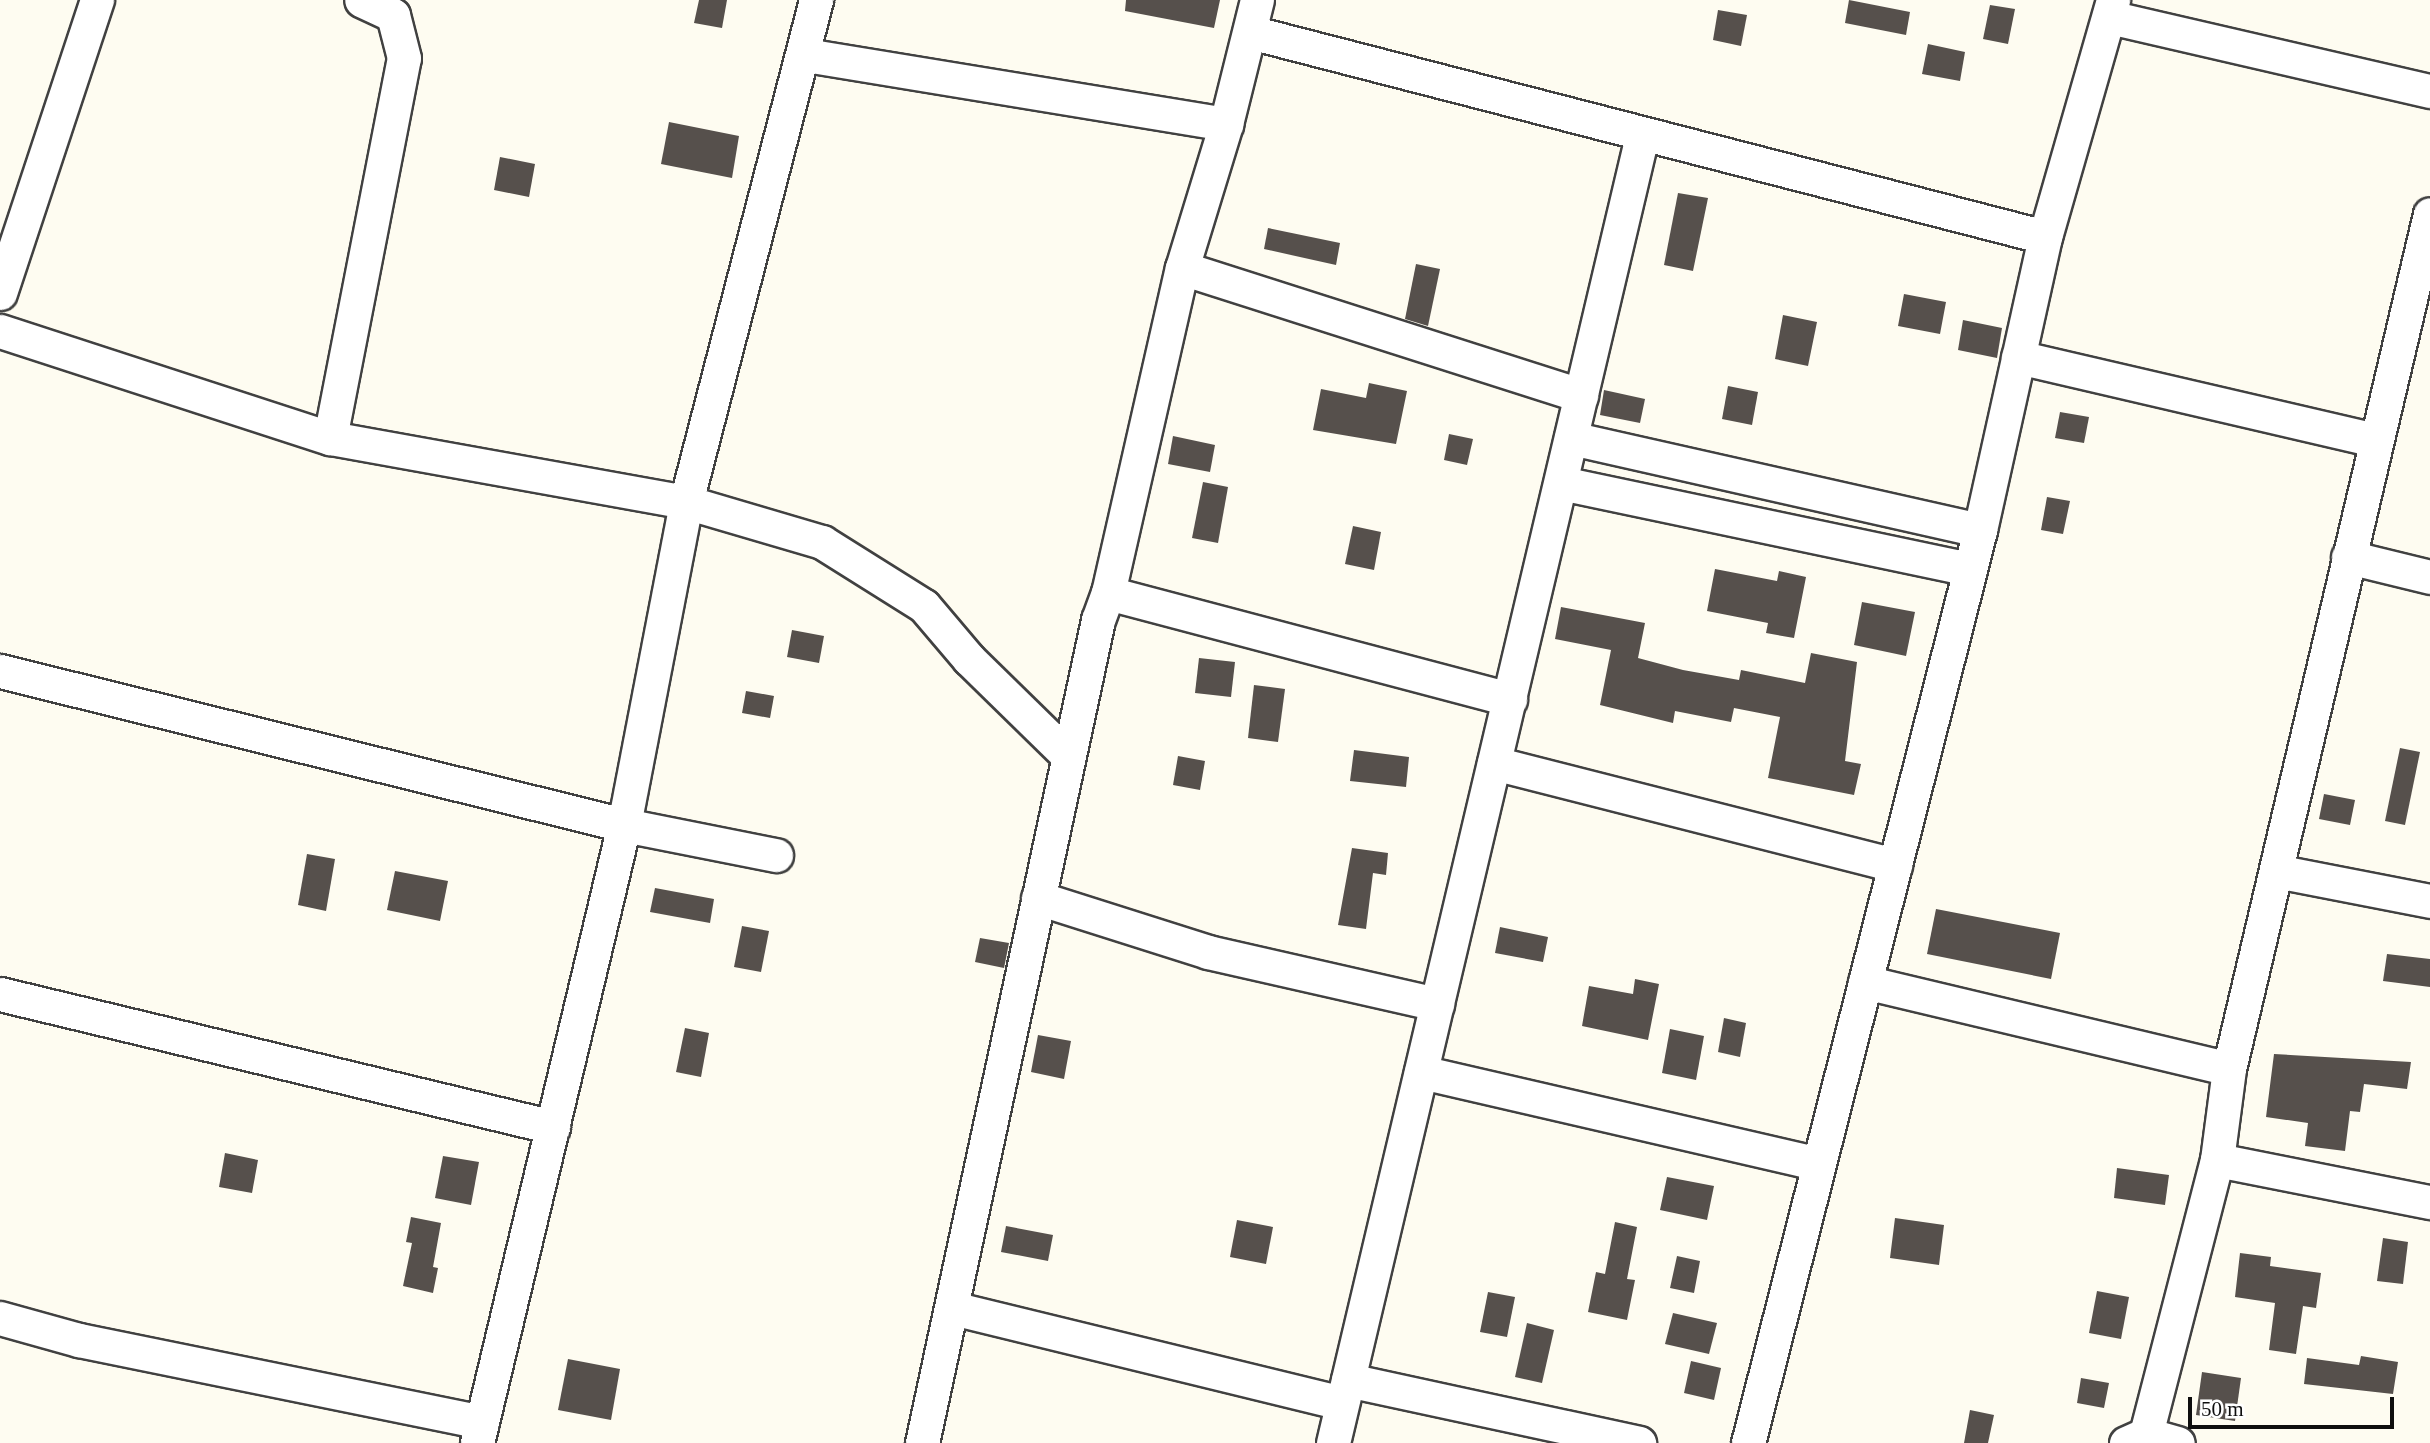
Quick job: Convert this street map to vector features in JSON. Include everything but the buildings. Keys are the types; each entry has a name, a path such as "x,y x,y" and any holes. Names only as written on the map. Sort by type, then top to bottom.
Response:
{"street":[{"path":"0,293 97,0"},
{"path":"330,438 404,58 393,15 361,0"},
{"path":"0,1318 79,1340 480,1432 624,825 686,502 805,55 816,0"},
{"path":"922,1443 1068,756 1182,268 1226,124 1257,0"},
{"path":"1748,1443 1980,530 2045,237 2111,9 2430,91"},
{"path":"1250,32 1642,136 2045,237"},
{"path":"805,55 1226,124"},
{"path":"1333,1443 1642,136"},
{"path":"2178,1443 2136,1438 2217,1160 2229,1069 2374,440 2421,288 2430,214"},
{"path":"1182,268 1581,395"},
{"path":"0,331 330,438 686,502 822,542 884,579 943,624 969,659 1068,756"},
{"path":"2018,357 2374,440"},
{"path":"1571,438 1980,530"},
{"path":"1561,483 1970,569"},
{"path":"2347,557 2430,577"},
{"path":"1108,593 1510,699"},
{"path":"0,671 624,825 776,855"},
{"path":"1494,763 1895,865"},
{"path":"2276,871 2430,901"},
{"path":"1038,898 1208,952 1437,1004"},
{"path":"1865,982 2229,1069"},
{"path":"0,994 553,1127"},
{"path":"1421,1072 1819,1164"},
{"path":"2217,1160 2430,1202"},
{"path":"952,1308 1345,1392 1639,1443"}]}
